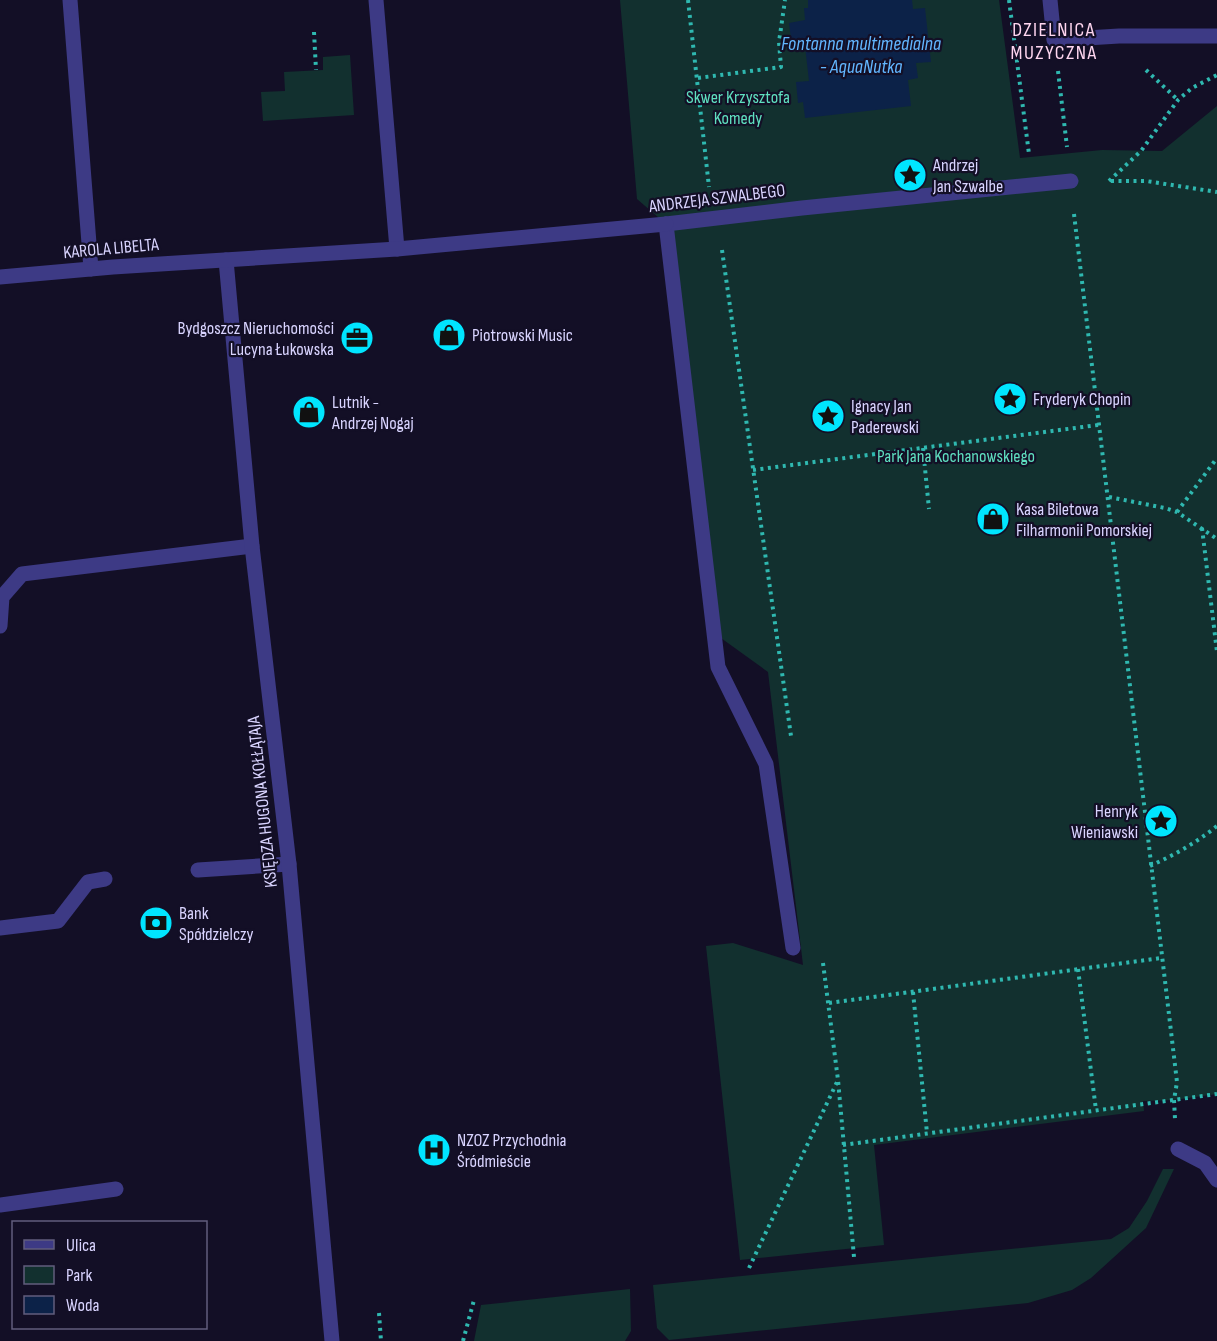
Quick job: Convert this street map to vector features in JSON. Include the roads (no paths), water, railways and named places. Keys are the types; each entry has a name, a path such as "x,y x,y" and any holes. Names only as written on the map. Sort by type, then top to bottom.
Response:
{"street":[{"path":"70,0 91,269"},
{"path":"376,0 397,249"},
{"path":"1050,0 1054,40 1119,36 1217,36"},
{"name":"ANDRZEJA SZWALBEGO","path":"226,260 397,249 666,224 1071,181"},
{"path":"666,224 718,667 766,764 793,948"},
{"name":"KAROLA LIBELTA","path":"0,277 226,260"},
{"name":"KSIĘDZA HUGONA KOŁŁĄTAJA","path":"226,260 252,546 289,864 332,1341"},
{"path":"0,627 2,597 22,574 252,546"},
{"path":"198,870 289,864"},
{"path":"0,928 58,921 88,882 105,879"},
{"path":"1178,1149 1205,1163 1217,1180"},
{"path":"0,1205 116,1189"}],"water":[{"name":"Fontanna multimedialna - AquaNutka","path":"808,0 912,0 913,9 925,8 931,62 916,63 918,78 908,80 911,106 805,118 803,102 798,103 796,82 809,81 805,46 792,46 789,23 805,20 804,8 808,8"}],"place":[{"name":"Andrzej Jan Szwalbe","path":"910,175"},
{"name":"Piotrowski Music","path":"449,335"},
{"name":"Bydgoszcz Nieruchomości Lucyna Łukowska","path":"357,338"},
{"name":"Fryderyk Chopin","path":"1010,399"},
{"name":"Lutnik - Andrzej Nogaj","path":"309,412"},
{"name":"Ignacy Jan Paderewski","path":"828,416"},
{"name":"Kasa Biletowa Filharmonii Pomorskiej","path":"993,519"},
{"name":"Henryk Wieniawski","path":"1161,821"},
{"name":"Bank Spółdzielczy","path":"156,923"},
{"name":"NZOZ Przychodnia Śródmieście","path":"434,1150"}],"district":[{"name":"DZIELNICA MUZYCZNA","path":"1054,40"}],"park label":[{"name":"Skwer Krzysztofa Komedy","path":"738,107"},
{"name":"Park Jana Kochanowskiego","path":"956,456"}]}
